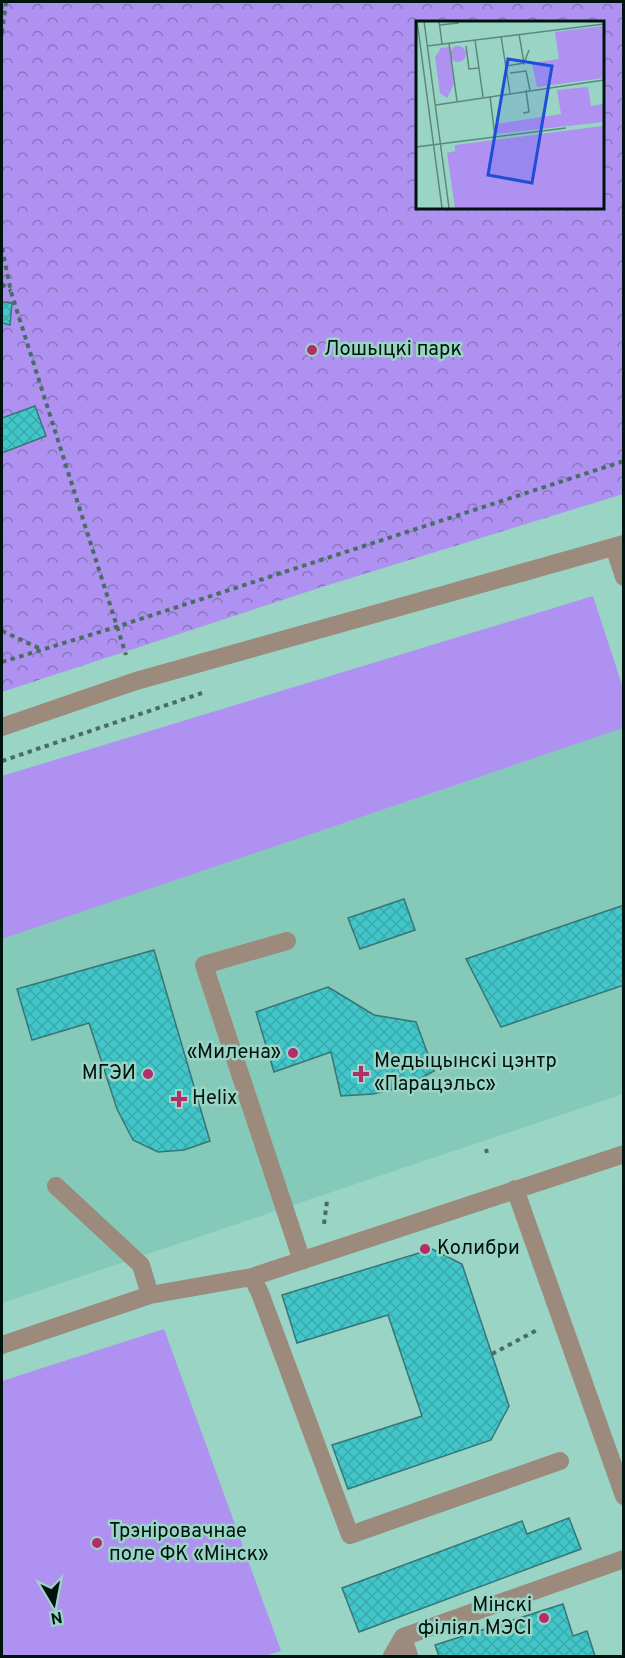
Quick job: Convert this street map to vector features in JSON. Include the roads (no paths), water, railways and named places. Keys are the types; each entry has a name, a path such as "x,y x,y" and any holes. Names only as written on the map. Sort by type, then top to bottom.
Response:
{"lane":[{"path":"2,727 136,681 619,545 624,577"},
{"path":"287,941 204,965 302,1261"},
{"path":"2,1345 150,1295 252,1277 624,1154"},
{"path":"56,1186 141,1265 150,1295"},
{"path":"515,1189 624,1496"},
{"path":"252,1277 350,1535 560,1461"},
{"path":"392,1656 403,1637 624,1558"},
{"path":"403,1637 410,1656"}],"place":[{"name":"Лошыцкі парк","path":"312,350"},
{"name":"«Милена»","path":"293,1053"},
{"name":"МГЭИ","path":"148,1074"},
{"name":"Медыцынскі цэнтр «Парацэльс»","path":"361,1074"},
{"name":"Helix","path":"179,1099"},
{"name":"Колибри","path":"425,1249"},
{"name":"Трэніровачнае поле ФК «Мінск»","path":"97,1543"},
{"name":"Мінскі філіял МЭСІ","path":"544,1618"}]}
